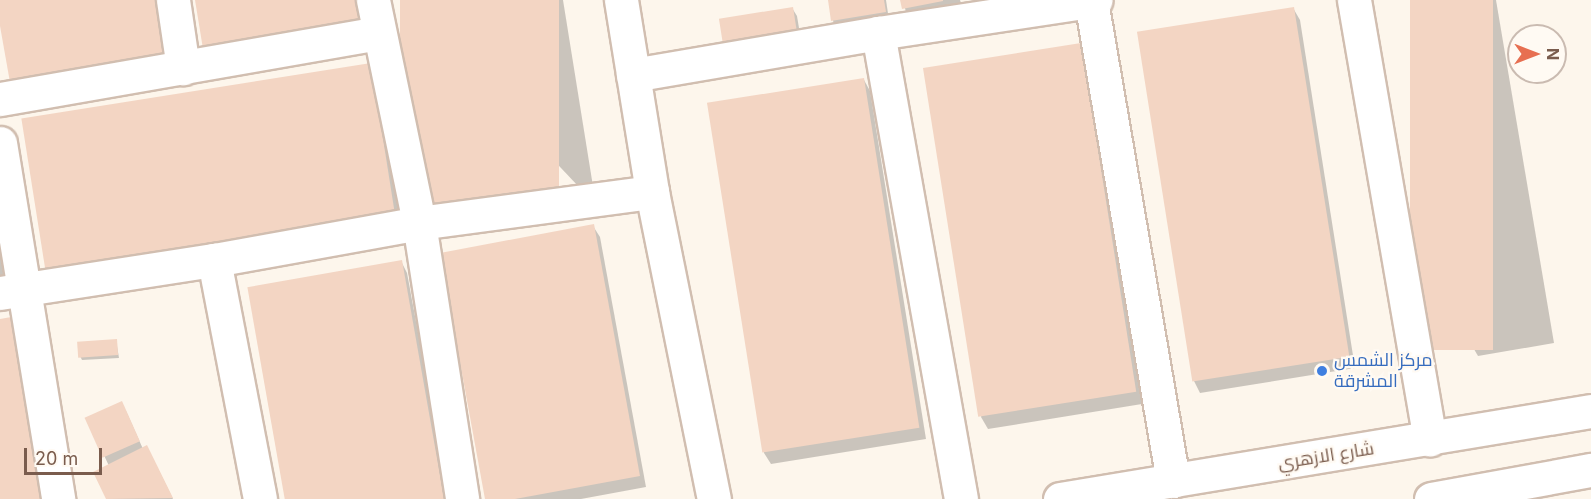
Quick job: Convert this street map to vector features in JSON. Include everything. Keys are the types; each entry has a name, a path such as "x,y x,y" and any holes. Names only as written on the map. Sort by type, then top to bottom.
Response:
{"street":[{"path":"173,0 183,68"},
{"path":"373,0 419,223 462,499"},
{"path":"621,0 652,192 714,499"},
{"path":"633,75 878,33 1093,0 1173,481"},
{"path":"1354,0 1430,439"},
{"path":"0,99 378,33"},
{"path":"878,33 960,499"},
{"path":"0,143 12,291 58,499"},
{"path":"12,291 214,260 419,223 652,192"},
{"path":"214,260 260,499"},
{"name":"شارع الازهري","path":"1060,499 1591,411"},
{"path":"1431,499 1468,496 1591,470"}],"building":[{"path":"0,0 159,0 169,61 11,88 0,26"},
{"path":"195,0 358,0 363,28 204,55"},
{"path":"400,0 559,0 559,222 400,222"},
{"path":"828,0 884,0 886,12 831,21"},
{"path":"900,0 943,0 943,1 902,9"},
{"path":"1410,0 1493,0 1493,350 1410,350"},
{"path":"793,7 797,32 723,43 719,19"},
{"path":"1294,7 1349,357 1192,382 1137,32"},
{"path":"1081,43 1136,392 978,417 923,68"},
{"path":"371,63 396,219 46,274 21,118"},
{"path":"864,78 919,428 762,453 707,103"},
{"path":"594,224 640,476 515,499 485,499 440,253"},
{"path":"402,260 444,499 285,499 247,287"},
{"path":"17,316 51,499 0,499 0,319"},
{"path":"117,339 118,355 78,358 77,342"},
{"path":"122,401 140,441 102,458 85,418"},
{"path":"147,445 173,498 106,499 93,472"}],"place":[{"name":"مركز الشمس المشرقة","path":"1322,371"}]}
